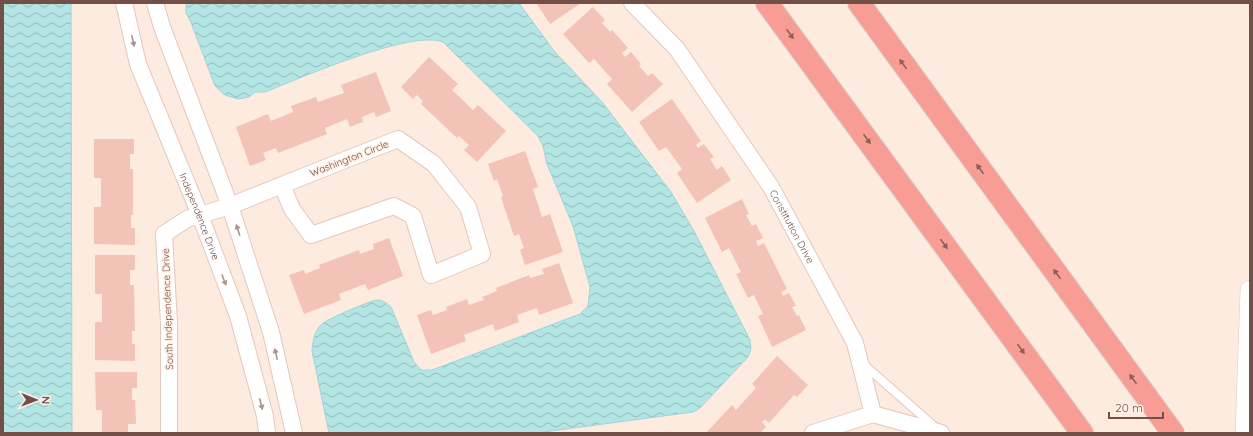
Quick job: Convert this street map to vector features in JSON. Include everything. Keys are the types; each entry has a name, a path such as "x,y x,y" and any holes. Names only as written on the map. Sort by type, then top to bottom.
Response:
{"highway":[{"path":"767,3 1082,433"},
{"path":"859,3 1173,433"}],"street":[{"name":"Independence Drive","path":"124,3 138,64 200,215 238,316 265,416 267,433"},
{"path":"155,3 162,27 230,206 271,332 294,433"},
{"name":"Constitution Drive","path":"632,3 677,49 771,187 855,343 873,414"},
{"name":"Washington Circle","path":"398,139 434,164 468,207 482,254 431,275 413,216 394,206 311,235 292,209 282,184 398,139"},
{"name":"South Independence Drive","path":"169,433 169,323 164,234 187,219 230,206 282,184"},
{"path":"1245,433 1248,396 1250,290"},
{"path":"813,433 873,414 941,433"}],"lane":[{"path":"859,361 941,433"}],"water":[{"path":"3,3 71,3 72,433 3,433"},
{"path":"186,3 519,3 554,51 602,102 671,192 694,231 750,340 751,349 748,357 700,408 693,412 536,433 329,433 312,351 315,334 321,325 366,303 377,300 383,301 391,307 414,362 421,370 432,370 580,314 588,306 590,287 573,226 547,164 543,146 538,136 443,42 428,40 407,42 355,57 265,92 255,92 249,97 238,99 225,95 215,86 186,13"}],"building":[{"path":"536,3 581,3 550,24"},
{"path":"593,7 605,20 602,23 610,32 612,30 628,48 622,53 625,57 631,52 641,64 639,66 648,76 652,73 663,84 632,112 607,84 612,79 594,59 589,63 563,34"},
{"path":"429,57 458,84 452,90 473,110 478,105 506,131 477,162 464,150 469,145 459,136 457,138 421,104 423,101 417,95 413,99 401,87"},
{"path":"376,72 391,111 376,117 374,112 362,117 363,122 350,127 347,119 325,128 327,134 278,153 276,148 263,153 266,160 250,166 236,127 268,114 271,121 293,112 291,106 316,97 318,102 344,93 341,85"},
{"path":"672,99 701,141 696,145 698,148 704,144 714,157 710,159 717,170 722,166 731,180 697,203 677,173 682,169 666,147 659,151 639,122"},
{"path":"94,139 134,139 134,154 130,154 130,169 133,169 133,215 131,215 131,228 135,228 135,245 94,244 94,207 101,207 101,178 94,178"},
{"path":"525,151 538,187 533,189 542,217 550,214 563,252 525,265 520,250 524,248 519,234 514,236 501,197 503,196 497,179 494,181 488,164"},
{"path":"742,199 749,214 746,215 752,226 756,224 763,238 756,241 758,246 764,243 787,289 781,292 783,296 789,293 796,306 792,307 797,316 799,315 806,330 772,347 758,316 763,314 754,295 748,298 736,274 741,272 729,248 722,252 705,218"},
{"path":"389,238 403,276 368,290 365,284 339,294 341,300 304,314 289,275 304,270 305,274 320,268 319,265 359,250 360,254 374,249 373,244"},
{"path":"95,255 135,255 135,270 130,270 130,285 134,285 135,331 132,331 132,344 135,344 135,361 95,360 95,322 102,322 102,294 95,294"},
{"path":"559,263 573,303 539,315 537,308 517,315 519,322 495,331 493,324 464,335 466,341 431,354 417,315 431,310 433,315 447,310 446,307 467,299 469,305 484,300 482,297 497,291 496,288 529,275 530,278 544,274 542,269"},
{"path":"777,356 808,385 797,397 794,395 769,423 765,419 762,422 766,427 760,433 706,433 732,405 736,410 756,388 752,384"},
{"path":"95,372 137,372 137,388 132,388 132,400 135,400 136,424 128,424 128,433 102,433 102,410 96,410"}]}
